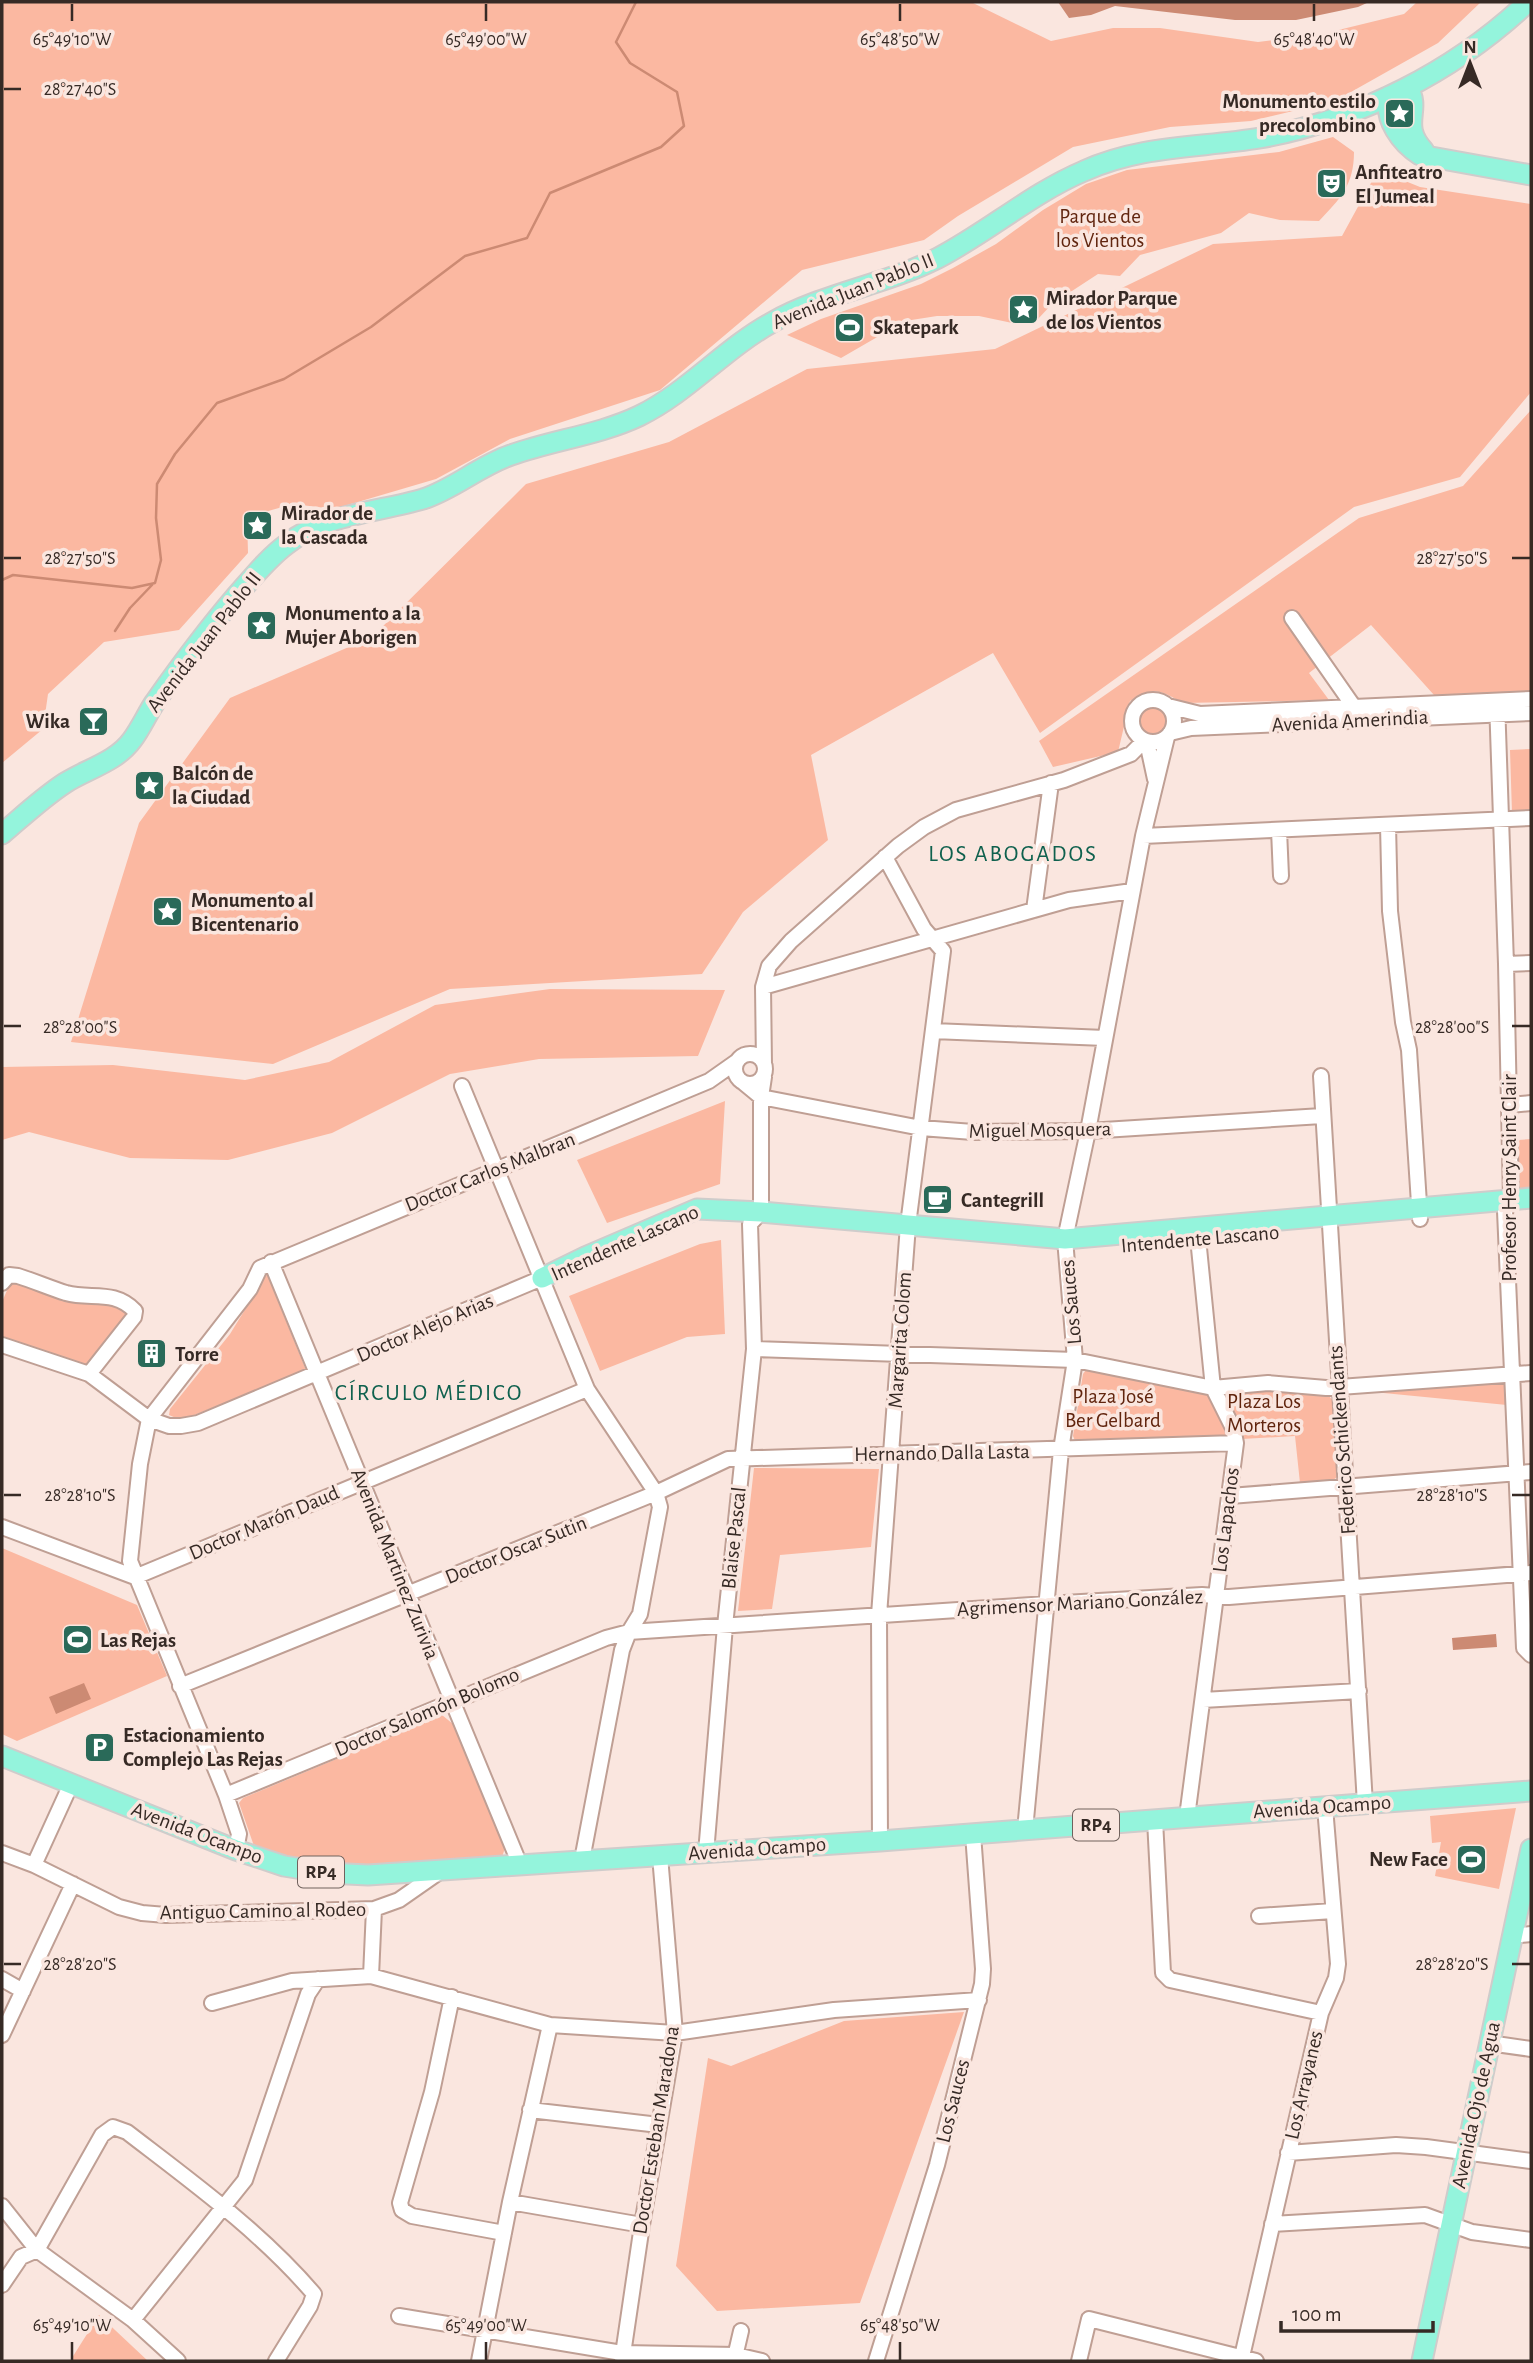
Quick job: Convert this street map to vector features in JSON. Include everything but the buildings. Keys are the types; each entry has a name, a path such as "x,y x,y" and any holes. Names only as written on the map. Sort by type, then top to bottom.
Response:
{"main road":[{"name":"Avenida Juan Pablo II","path":"3,831 63,785 122,751 204,635 261,568 297,537 336,521 444,491 508,456 637,417 678,393 767,325 784,316 938,258 1057,183 1086,169 1142,151 1261,138 1313,124 1408,88 1482,42 1528,2"},
{"path":"1408,88 1414,104 1410,124 1413,135 1433,159"},
{"path":"1389,96 1390,119 1400,137 1411,149 1433,159 1531,175"},
{"path":"1345,113 1369,117 1400,137"},
{"name":"Intendente Lascano","path":"542,1278 590,1268 700,1221 756,1218 1065,1245 1508,1205 1531,1198"},
{"name":"Intendente Lascano","path":"1508,1205 1531,1210"},
{"name":"Avenida Ocampo","path":"2,1756 236,1850 284,1866 327,1873 394,1874 706,1853 1531,1791"},
{"name":"Avenida Ojo de Agua","path":"1422,2361 1531,1849"}],"street":[{"path":"1292,618 1354,707"},
{"path":"1120,759 1129,744 1133,713 1142,703 1155,700 1200,714 1354,707 1497,708 1531,699"},
{"path":"1132,725 1135,733 1145,741 1155,742 1169,735 1174,722 1168,706"},
{"name":"Avenida Amerindia","path":"1169,735 1191,728 1497,708 1531,713"},
{"name":"Profesor Henry Saint Clair","path":"1497,708 1510,1105 1508,1205 1512,1374 1516,1473 1526,1574 1524,1647 1530,1654"},
{"name":"Los Sauces","path":"1025,1830 1061,1450 1075,1360 1065,1245 1143,836 1169,735"},
{"path":"761,1097 764,1071 763,987 765,977 777,956 885,857 924,827 956,810 1051,783 1120,759 1131,754 1145,741"},
{"name":"Los Sauces","path":"1145,741 1156,780"},
{"path":"1034,909 1051,783"},
{"path":"1143,836 1531,818"},
{"path":"1388,825 1390,911 1403,1022 1409,1050 1420,1213"},
{"path":"1279,830 1281,876"},
{"name":"Margarita Colom","path":"880,1841 879,1615 893,1455 907,1231 943,951 924,929 885,857"},
{"path":"763,987 1034,909 1069,900 1132,891"},
{"path":"1506,964 1531,963"},
{"path":"761,1097 740,1081 734,1070 740,1058 757,1041 762,1029"},
{"path":"933,1031 1105,1038"},
{"path":"740,1058 756,1055 764,1071"},
{"name":"Doctor Carlos Malbran","path":"709,1081 740,1058"},
{"path":"740,1081 754,1084 764,1071"},
{"name":"Federico Schickendants","path":"1321,1076 1365,1804"},
{"name":"Doctor Carlos Malbran","path":"271,1262 709,1081 721,1078 740,1081"},
{"path":"462,1086 587,1389 656,1493 660,1507 640,1614 622,1650 582,1860"},
{"name":"Miguel Mosquera","path":"761,1097 921,1128 973,1132 1088,1131 1322,1116"},
{"name":"Blaise Pascal","path":"706,1853 741,1457 754,1349 761,1097"},
{"path":"1510,1105 1531,1103"},
{"name":"Los Lapachos","path":"1187,1817 1236,1443 1233,1428 1213,1388 1197,1233"},
{"path":"236,1850 239,1834 226,1795 130,1562 140,1464 149,1419 250,1289 260,1268 271,1262"},
{"name":"Avenida Martinez Zurivia","path":"271,1262 520,1865"},
{"path":"2,1283 9,1275 18,1276 69,1294 101,1294 135,1311 134,1317 89,1374"},
{"name":"Doctor Alejo Arias","path":"149,1419 169,1426 198,1423 542,1278"},
{"path":"2,1345 89,1374 149,1419"},
{"path":"754,1349 1075,1360 1213,1388 1268,1383 1339,1387 1531,1373"},
{"name":"Doctor Marón Daud","path":"135,1577 587,1389"},
{"name":"Hernando Dalla Lasta","path":"656,1493 727,1459 741,1457 893,1455 1236,1443"},
{"path":"1230,1496 1531,1472"},
{"name":"Doctor Oscar Sutin","path":"180,1686 656,1493"},
{"path":"2,1527 135,1577"},
{"name":"Agrimensor Mariano González","path":"629,1632 1047,1604 1352,1589 1526,1574"},
{"name":"Doctor Salomón Bolomo","path":"226,1795 606,1638 629,1632"},
{"path":"1203,1700 1359,1691"},
{"path":"34,1865 71,1784"},
{"name":"Los Arrayanes","path":"1246,2360 1288,2153 1321,2013 1336,1978 1338,1964 1325,1807"},
{"path":"1154,1820 1164,1973 1171,1980 1321,2013"},
{"name":"Los Sauces","path":"876,2361 937,2165 979,2000 983,1969 973,1834"},
{"name":"Antiguo Camino al Rodeo","path":"2,1853 34,1865 119,1907 166,1915 374,1909 399,1900 442,1870"},
{"name":"Doctor Esteban Maradona","path":"622,2357 675,2033 660,1856"},
{"path":"394,1874 401,1881 402,1892 399,1900"},
{"path":"2,2035 74,1884"},
{"path":"371,1976 374,1909"},
{"path":"1259,1916 1334,1911"},
{"path":"1511,1936 1531,1934"},
{"path":"212,2003 292,1981 371,1976 550,2025 675,2033 834,2010 979,2000"},
{"path":"2,1979 23,1991"},
{"path":"133,2320 245,2180 307,1994 318,1979"},
{"path":"452,1997 432,2092 400,2203 402,2210 412,2216 504,2233"},
{"path":"479,2361 510,2202 550,2025"},
{"path":"1489,2043 1531,2049"},
{"path":"530,2110 659,2125"},
{"path":"2,2285 21,2257 37,2250 102,2135 113,2127 127,2132 225,2207 314,2294 310,2306 276,2361"},
{"path":"1288,2153 1396,2145 1465,2151 1531,2161"},
{"path":"510,2202 642,2225"},
{"path":"2,2206 37,2250 133,2320 178,2361"},
{"path":"1272,2224 1425,2215 1472,2232 1531,2241"},
{"path":"399,2316 622,2357 735,2358 762,2361"},
{"path":"1079,2361 1089,2319 1246,2360"},
{"path":"735,2358 741,2331"}],"green space":[{"path":"2,2 971,2 1051,41 1113,28 1160,28 1258,42 1322,34 1404,14 1417,2 1481,2 1438,43 1335,101 1251,121 1170,127 1073,147 958,216 924,240 802,270 660,390 510,439 436,479 334,509 293,504 247,517 248,553 179,630 104,642 48,694 43,729 2,763"},
{"name":"Parque de los Vientos","path":"1333,137 1354,152 1353,164 1344,191 1319,221 1280,220 1249,213 1221,233 1140,255 1120,276 1098,274 1052,304 1037,320 1017,324 979,316 937,316 905,321 841,358 787,335 821,319 921,284 953,268 996,244 1043,210 1086,184 1127,170 1279,152"},
{"path":"1378,170 1420,187 1531,204 1531,392 1460,477 1354,507 1040,733 993,653 811,755 828,840 743,912 702,974 450,989 273,1064 71,1042 139,823 230,698 372,637 526,484 669,442 807,369 995,349 1213,244 1342,236"},
{"path":"1531,410 1531,691 1434,695 1371,625 1309,673 1329,700 1183,703 1162,693 1145,693 1130,701 1118,752 1053,767 1039,741 1359,518 1463,486"},
{"path":"1152,705 1163,709 1167,720 1163,731 1152,735 1141,731 1137,720 1141,709"},
{"path":"1531,749 1531,812 1512,813 1510,750"},
{"path":"550,989 725,990 698,1056 539,1059 450,1074 332,1133 228,1160 130,1158 29,1132 2,1140 2,1067 113,1065 245,1080 329,1062 435,1005"},
{"path":"725,1101 720,1184 607,1223 577,1160"},
{"path":"1531,1139 1531,1193 1520,1194 1518,1140"},
{"path":"721,1240 725,1334 687,1337 600,1371 569,1296 700,1244"},
{"path":"267,1274 306,1370 187,1418 169,1415 170,1409 230,1334"},
{"path":"11,1281 106,1302 127,1314 126,1320 86,1366 2,1340 2,1302"},
{"name":"Plaza José Ber Gelbard","path":"1091,1368 1209,1393 1226,1429 1225,1435 1221,1438 1076,1443 1073,1436 1083,1374"},
{"path":"1499,1381 1505,1383 1507,1405 1363,1391"},
{"name":"Plaza Los Morteros","path":"1272,1389 1328,1395 1335,1403 1339,1475 1335,1479 1321,1483 1300,1483 1295,1436 1242,1439 1224,1396 1227,1392"},
{"path":"754,1468 879,1469 871,1547 780,1555 772,1609 738,1611"},
{"name":"Las Rejas","path":"2,1548 137,1605 167,1676 17,1741 2,1734"},
{"path":"442,1715 453,1724 505,1848 502,1857 376,1867 345,1866 314,1863 254,1846 239,1803 243,1798"},
{"name":"New Face","path":"1516,1808 1499,1889 1435,1876 1441,1842 1432,1843 1430,1816"},
{"path":"964,2012 860,2303 717,2311 676,2266 708,2058 731,2066 844,2021"},
{"path":"99,2315 148,2361 70,2361"}],"shaded area":[{"path":"1058,2 1369,2 1358,7 1296,20 1235,20 1115,6 1091,15 1069,18"},
{"path":"1496,1634 1497,1647 1453,1650 1452,1638"},
{"path":"84,1683 91,1699 56,1714 49,1697"}],"waterway":[{"path":"2,580 13,575 132,588 155,583 161,560 156,518 157,484 175,454 217,403 284,379 371,327 465,256 527,238 550,193 661,147 684,126 677,92 630,63 616,42 636,2"},
{"path":"115,631 130,608 152,585"}],"place":[{"name":"Monumento estilo precolombino","path":"1399,113"},
{"name":"Anfiteatro El Jumeal","path":"1332,184"},
{"name":"Mirador Parque de los Vientos","path":"1023,310"},
{"name":"Skatepark","path":"850,327"},
{"name":"Mirador de la Cascada","path":"258,525"},
{"name":"Monumento a la Mujer Aborigen","path":"262,625"},
{"name":"Wika","path":"93,721"},
{"name":"Balcón de la Ciudad","path":"149,785"},
{"name":"Monumento al Bicentenario","path":"168,912"},
{"name":"Cantegrill","path":"938,1200"},
{"name":"Torre","path":"152,1354"},
{"name":"Las Rejas","path":"77,1640"},
{"name":"Estacionamiento Complejo Las Rejas","path":"100,1747"},
{"name":"New Face","path":"1471,1859"}],"district":[{"name":"LOS ABOGADOS","path":"1013,854"},
{"name":"CÍRCULO MÉDICO","path":"429,1393"}]}
